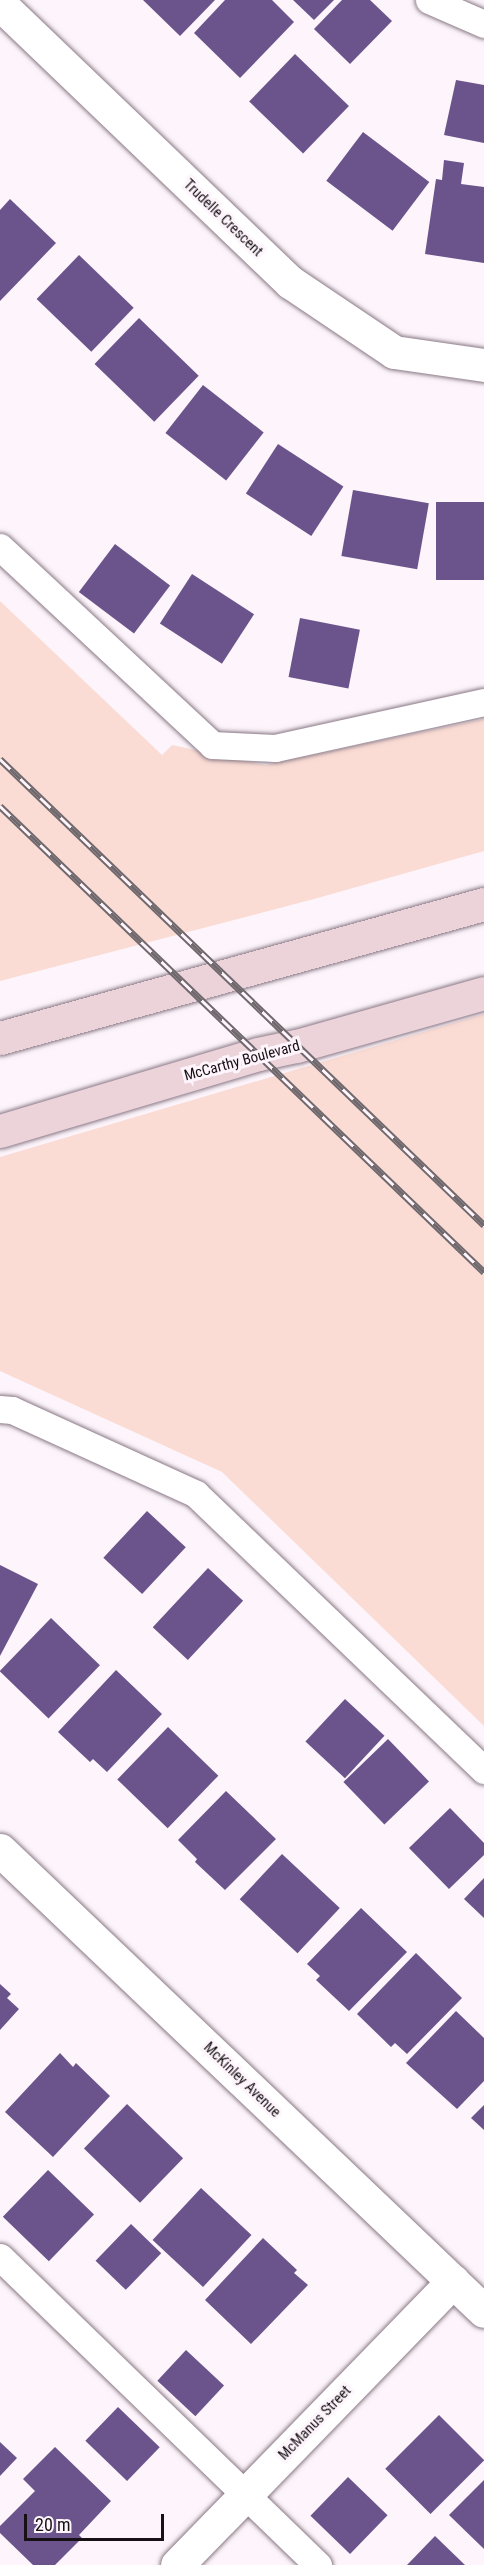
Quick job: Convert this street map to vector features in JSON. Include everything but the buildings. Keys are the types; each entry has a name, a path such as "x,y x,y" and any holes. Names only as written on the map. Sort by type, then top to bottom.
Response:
{"main road":[{"path":"0,1038 484,904"},
{"name":"McCarthy Boulevard","path":"0,1131 258,1054 297,1046 484,993"}],"street":[{"name":"Trudelle Crescent","path":"0,4 290,282 394,352 484,365"},
{"name":"McKinley Avenue","path":"0,1850 484,2311"},
{"name":"McManus Street","path":"177,2565 453,2281"}],"lane":[{"path":"429,0 484,24"},
{"path":"0,547 212,745 275,748 484,702"},
{"path":"0,1409 12,1410 196,1494 484,1770"},
{"path":"0,2257 318,2565"}],"shaded area":[{"path":"0,601 162,755 172,745 265,765 484,719 484,851 314,899 0,981"},
{"path":"484,1014 484,1726 222,1472 0,1371 0,1157"}],"railway":[{"path":"0,759 484,1225"},
{"path":"0,806 484,1272"}]}
